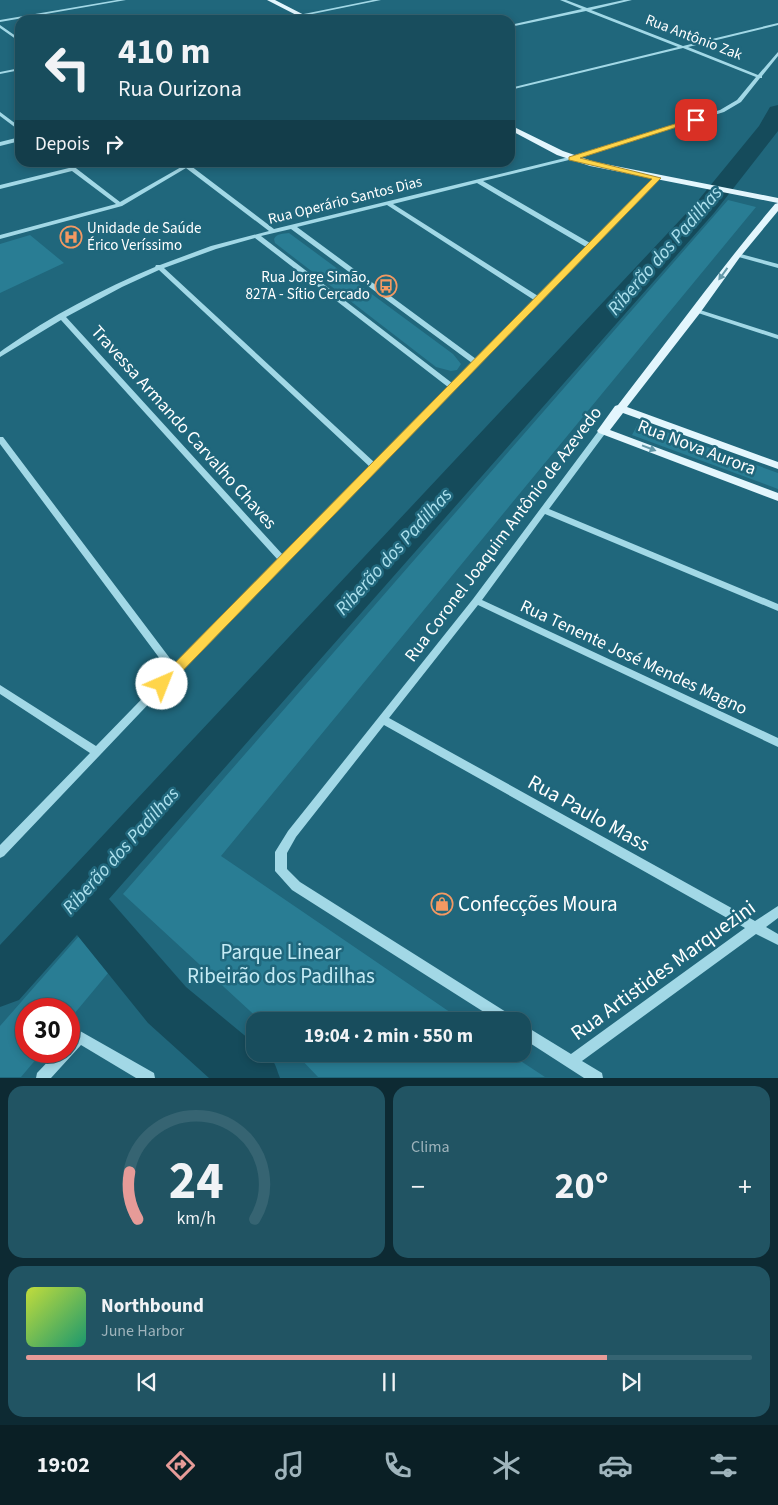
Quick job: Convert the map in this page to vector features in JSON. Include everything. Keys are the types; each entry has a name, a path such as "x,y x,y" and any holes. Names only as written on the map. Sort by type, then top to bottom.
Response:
{"main road":[{"path":"270,0 302,15"},
{"path":"515,130 571,158 657,178 746,195 777,206"},
{"name":"Rua Coronel Joaquim Antônio de Azevedo","path":"603,431 619,408 697,311 737,255 777,206"},
{"name":"Rua Nova Aurora","path":"619,408 778,466"},
{"name":"Rua Nova Aurora","path":"603,431 778,497"}],"street":[{"path":"35,15 124,0"},
{"path":"302,15 379,0"},
{"name":"Rua Antônio Zak","path":"562,0 760,77"},
{"path":"515,25 630,0"},
{"path":"0,21 15,18"},
{"path":"515,88 778,24"},
{"path":"0,26 15,37"},
{"name":"Rua Operário Santos Dias","path":"0,355 61,316 121,283 158,266 256,235 571,158 722,111 739,101 778,53"},
{"path":"0,73 15,70"},
{"path":"0,114 15,125"},
{"path":"0,144 15,141"},
{"path":"70,167 120,205"},
{"path":"0,237 120,205 179,167"},
{"path":"188,167 273,231"},
{"path":"0,187 72,169"},
{"path":"0,853 175,670 657,178"},
{"path":"478,181 590,246"},
{"path":"388,203 538,299"},
{"path":"291,226 476,362"},
{"path":"256,235 452,387"},
{"path":"737,255 778,266"},
{"path":"158,266 374,466"},
{"path":"697,311 778,337"},
{"name":"Travessa Armando Carvalho Chaves","path":"61,316 283,560"},
{"name":"Rua Coronel Joaquim Antônio de Azevedo","path":"495,1012 296,886 281,871 281,852 382,718 545,511 603,431"},
{"path":"0,439 175,670"},
{"path":"545,511 778,608"},
{"name":"Rua Tenente José Mendes Magno","path":"476,601 778,743"},
{"path":"0,689 97,752"},
{"name":"Rua Paulo Mass","path":"382,718 778,940"},
{"name":"Rua Artistides Marquezini","path":"572,1061 778,911"},
{"path":"531,1036 597,1078"},
{"path":"80,1037 149,1078"},
{"path":"42,1078 56,1063"}],"green space":[{"name":"Parque Linear Ribeirão dos Padilhas","path":"728,200 756,207 221,856 450,1012 251,1012 123,894"},
{"path":"289,233 453,354 461,364 457,370 451,371 436,367 275,243 274,239 277,236"},
{"path":"30,235 64,263 0,293 0,244"},
{"path":"639,422 778,473 778,489 632,435"},
{"path":"79,936 109,972 80,1007 80,998 25,998"},
{"path":"15,1009 15,1063 33,1063 21,1077 0,1077 0,1026"},
{"path":"304,1062 522,1062 545,1077 318,1077"}],"waterway":[{"name":"Riberão dos Padilhas","path":"0,983 705,208 768,129 778,112"},
{"path":"78,899 167,1005 252,1078"}],"place":[{"name":"Unidade de Saúde Érico Veríssimo","path":"71,237"},
{"name":"Rua Jorge Simão, 827A - Sítio Cercado","path":"386,286"},
{"name":"Confecções Moura","path":"442,904"}],"route":[{"path":"162,684 657,178 571,158 696,120"}]}
